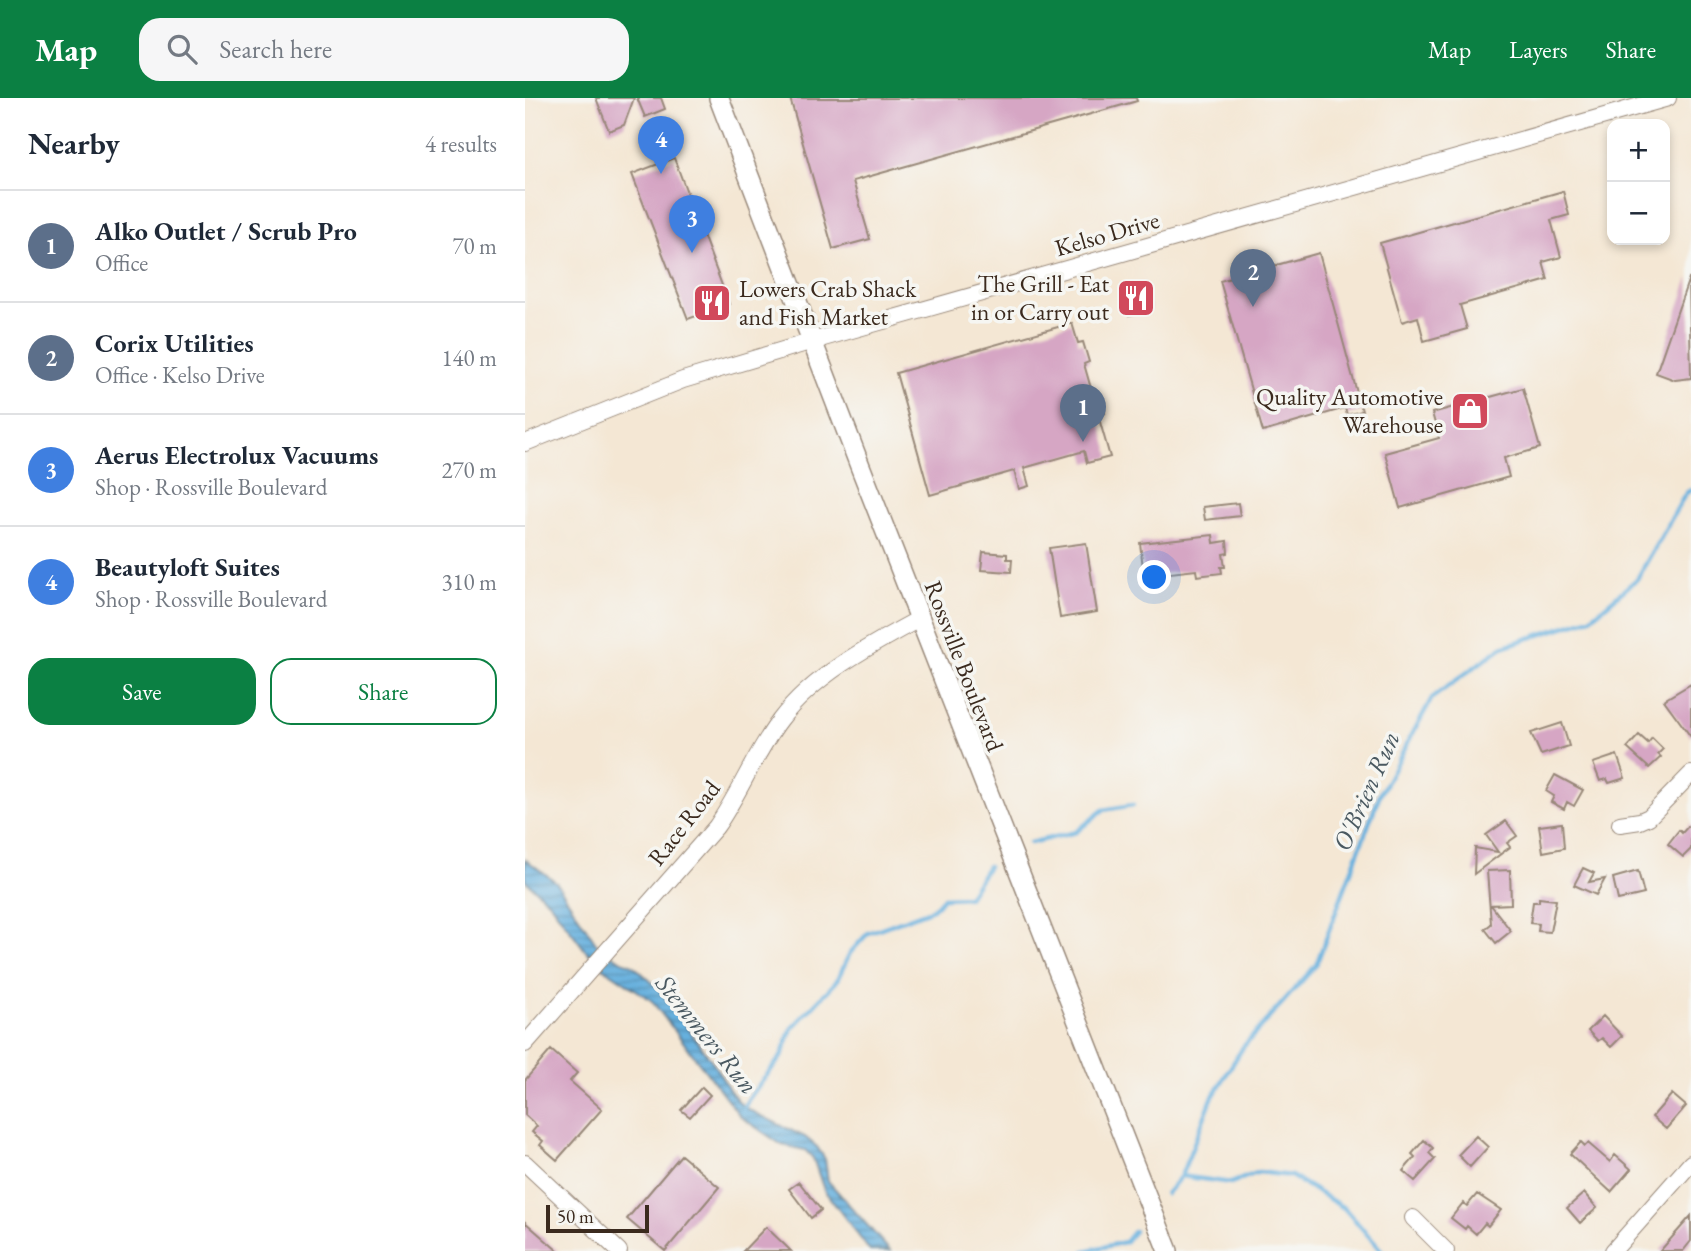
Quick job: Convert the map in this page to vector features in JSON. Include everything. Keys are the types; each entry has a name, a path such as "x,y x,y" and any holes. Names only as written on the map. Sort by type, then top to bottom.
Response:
{"main road":[{"name":"Rossville Boulevard","path":"719,98 919,619 1168,1251"}],"street":[{"name":"Kelso Drive","path":"525,443 683,380 1668,98"},
{"name":"Race Road","path":"525,1044 716,827 779,721 797,701 861,653 919,619"},
{"path":"1620,824 1649,817 1691,774"},
{"path":"525,1163 619,1251"},
{"path":"1613,1251 1691,1163"},
{"path":"1413,1218 1446,1251"}],"water":[{"path":"525,859 556,882 596,943 620,960 633,965 656,986 743,1107 805,1137 817,1147 825,1159 828,1181 890,1251 870,1251 824,1190 813,1158 805,1150 782,1145 741,1117 651,1000 604,968 586,951 550,903 525,880"}],"building":[{"path":"596,98 634,98 624,125 609,131"},
{"path":"637,98 661,98 665,109 645,117"},
{"path":"790,98 1136,98 1137,101 853,181 870,239 833,249"},
{"path":"674,158 729,304 688,319 632,174"},
{"path":"1563,191 1569,215 1551,220 1561,257 1543,262 1548,280 1460,305 1467,329 1424,341 1418,317 1402,322 1380,243"},
{"path":"1319,253 1362,411 1347,415 1345,408 1263,432 1220,281"},
{"path":"1689,278 1691,378 1675,380 1656,373"},
{"name":"The Grill - Eat in or Carry out","path":"1144,283 1151,310 1129,315 1122,287"},
{"path":"1072,323 1078,343 1083,342 1089,362 1084,364 1094,399 1101,397 1105,413 1098,415 1110,457 1087,463 1084,451 1024,468 1029,486 1019,489 1014,471 930,495 896,373"},
{"path":"1523,388 1540,448 1504,458 1509,477 1400,508 1385,453 1439,438 1432,413"},
{"path":"1238,503 1240,516 1205,520 1203,507"},
{"path":"1213,535 1214,543 1227,541 1228,553 1223,554 1225,567 1221,567 1222,573 1197,576 1196,570 1144,576 1140,543"},
{"path":"1086,543 1097,612 1060,618 1049,548"},
{"path":"983,552 1007,554 1007,559 1012,559 1011,572 981,570"},
{"path":"1691,684 1691,737 1664,700"},
{"path":"1562,723 1569,746 1541,755 1531,733"},
{"path":"1639,735 1648,743 1652,738 1663,749 1658,754 1661,757 1649,768 1627,748"},
{"path":"1617,755 1625,778 1609,783 1607,779 1600,781 1593,763"},
{"path":"1555,775 1583,790 1574,806 1567,802 1564,809 1551,802 1554,796 1546,791"},
{"path":"1506,821 1517,836 1507,843 1510,847 1474,874 1475,848 1498,852 1486,835"},
{"path":"1562,823 1564,848 1543,852 1539,826"},
{"path":"1691,823 1691,849 1683,857 1668,844 1679,830 1682,833"},
{"path":"1583,868 1594,873 1589,882 1605,879 1596,895 1574,885"},
{"path":"1510,870 1511,904 1491,905 1511,931 1496,943 1485,929 1491,924 1487,871"},
{"path":"1638,871 1644,894 1618,900 1613,878"},
{"path":"1539,898 1556,900 1550,932 1538,931 1539,924 1530,923 1533,902 1539,902"},
{"path":"1603,1016 1622,1036 1611,1047 1602,1038 1598,1041 1588,1031"},
{"path":"551,1050 577,1073 570,1081 602,1109 557,1160 540,1145 543,1141 532,1132 537,1126 525,1115 525,1080"},
{"path":"702,1087 710,1095 690,1117 681,1110"},
{"path":"1672,1094 1686,1106 1666,1129 1652,1117"},
{"path":"1476,1136 1488,1147 1470,1167 1458,1155"},
{"path":"1424,1140 1433,1148 1429,1153 1435,1159 1415,1181 1403,1171"},
{"path":"1581,1142 1585,1146 1588,1143 1610,1162 1615,1155 1631,1169 1611,1192 1570,1154"},
{"path":"681,1155 719,1187 665,1251 627,1219"},
{"path":"799,1182 821,1210 811,1218 789,1189"},
{"path":"1584,1193 1597,1208 1580,1223 1567,1208"},
{"path":"1477,1194 1501,1210 1488,1226 1485,1223 1476,1234 1451,1218 1463,1203 1467,1206"},
{"path":"1691,1216 1691,1241 1683,1251 1660,1251"},
{"path":"525,1222 558,1251 525,1251"},
{"path":"766,1227 791,1251 743,1251"}],"waterway":[{"name":"O'Brien Run","path":"1166,1194 1181,1176 1212,1098 1243,1047 1316,965 1380,794 1432,698 1502,647 1591,618 1637,579 1686,493 1691,490"},
{"path":"1030,843 1076,832 1103,810 1133,805"},
{"name":"Stemmers Run","path":"742,1112 749,1098 781,1057 792,1028 836,982 850,953 868,933 933,909 943,898 968,897 988,866"},
{"path":"1181,1176 1231,1183 1259,1172 1291,1176 1344,1208 1382,1251"},
{"name":"O'Brien Run","path":"1085,1251 1125,1242 1134,1231"}],"place":[{"name":"Beautyloft Suites","path":"661,174"},
{"name":"Aerus Electrolux Vacuums","path":"692,253"},
{"name":"The Grill - Eat in or Carry out","path":"1136,298"},
{"name":"Lowers Crab Shack and Fish Market","path":"712,303"},
{"name":"Corix Utilities","path":"1253,307"},
{"name":"Quality Automotive Warehouse","path":"1470,411"},
{"name":"Alko Outlet / Scrub Pro","path":"1083,442"}]}
